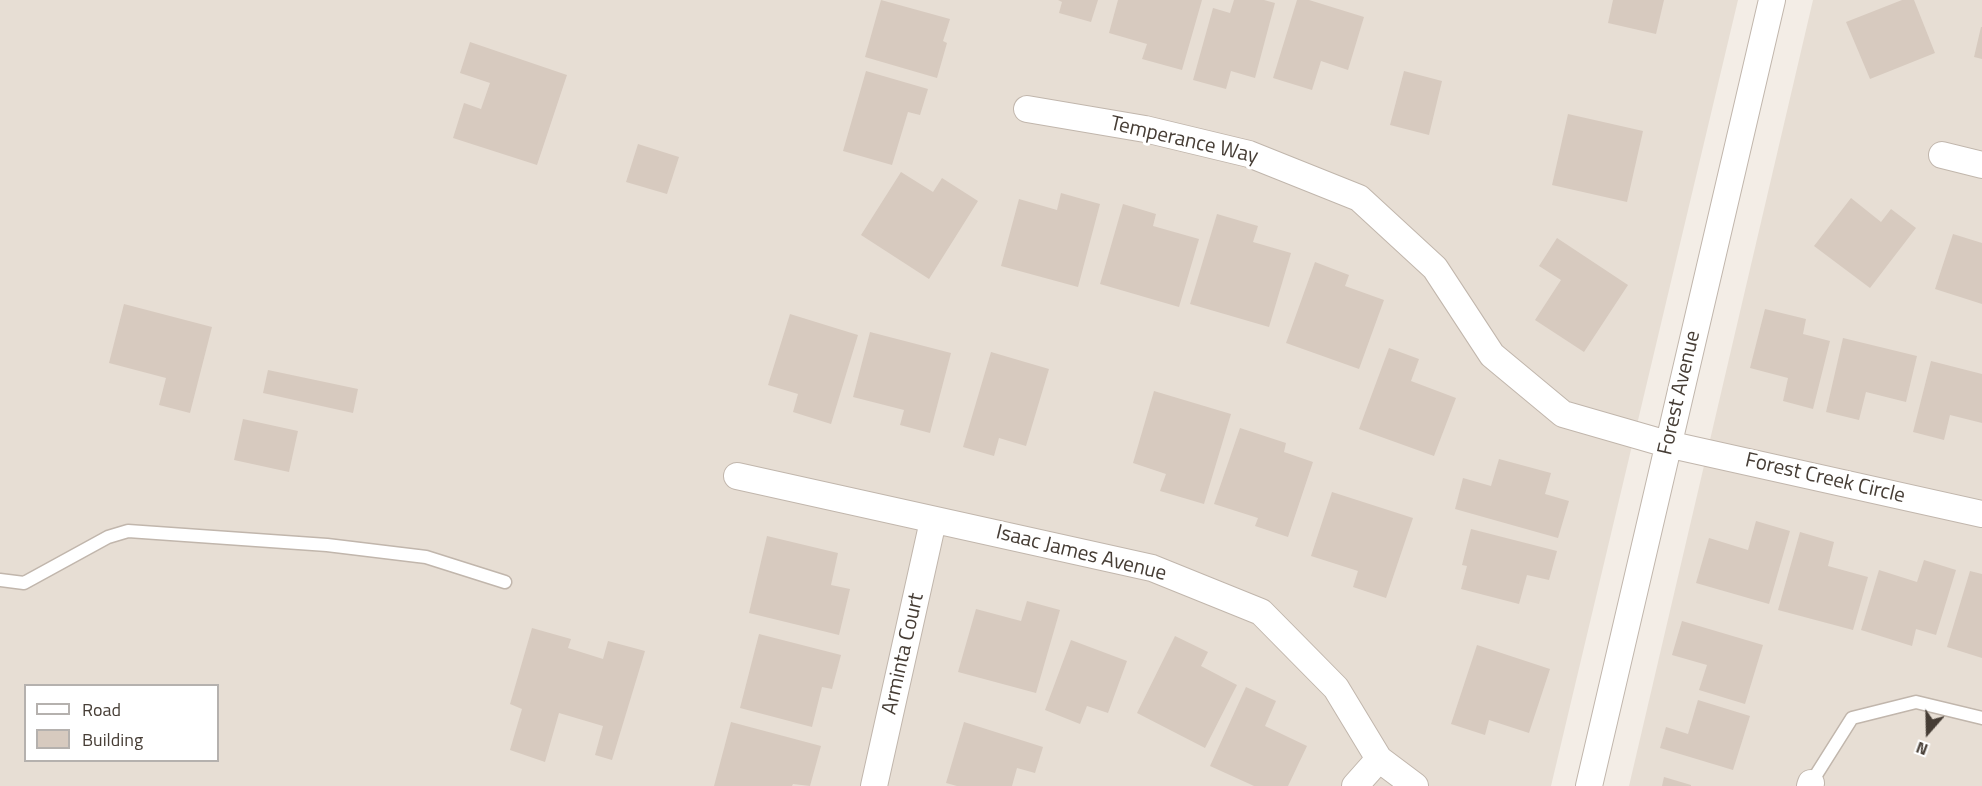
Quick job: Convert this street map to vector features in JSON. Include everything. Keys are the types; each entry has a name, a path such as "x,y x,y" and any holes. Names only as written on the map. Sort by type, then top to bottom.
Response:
{"street":[{"name":"Forest Avenue","path":"1589,786 1772,0"},
{"name":"Temperance Way","path":"1027,109 1145,129 1249,154 1359,198 1435,268 1492,355 1563,414 1667,444"},
{"path":"1942,155 1982,165"},
{"name":"Forest Creek Circle","path":"1667,444 1982,514"},
{"name":"Isaac James Avenue","path":"737,476 1152,568 1261,612 1336,688 1379,759 1415,786"},
{"name":"Arminta Court","path":"874,786 933,521"},
{"path":"1355,786 1379,759"}],"lane":[{"path":"0,580 24,583 108,537 128,531 327,545 426,556 505,582"},
{"path":"1811,784 1852,718 1916,702 1982,718"}],"shaded area":[{"path":"0,0 1738,0 1551,786 0,786"},
{"path":"1813,0 1982,0 1982,786 1629,786"}],"building":[{"path":"881,0 950,19 943,41 947,43 937,78 865,57"},
{"path":"1058,0 1098,0 1091,22 1059,13 1062,2"},
{"path":"1118,0 1202,0 1182,70 1142,59 1147,44 1109,33"},
{"path":"1234,0 1264,0 1275,3 1255,78 1231,71 1226,89 1193,80 1213,8 1230,13"},
{"path":"1297,0 1309,0 1364,17 1348,70 1321,61 1312,90 1273,78"},
{"path":"1613,0 1664,0 1656,34 1608,23"},
{"path":"1902,0 1914,0 1935,53 1870,79 1846,22"},
{"path":"1982,27 1982,59 1974,57"},
{"path":"470,42 567,75 537,165 453,138 464,103 481,109 490,83 460,73"},
{"path":"866,71 928,89 920,115 908,112 892,165 843,151"},
{"path":"1404,71 1442,81 1429,135 1390,125"},
{"path":"1568,114 1643,131 1627,202 1552,185"},
{"path":"638,144 679,157 667,194 626,182"},
{"path":"901,172 933,192 942,178 978,201 929,279 861,235"},
{"path":"1061,193 1100,204 1078,287 1001,266 1019,199 1057,210"},
{"path":"1851,198 1881,222 1891,209 1916,228 1870,288 1814,246"},
{"path":"1123,204 1156,214 1153,226 1199,239 1179,307 1100,284"},
{"path":"1217,214 1258,226 1253,242 1291,253 1269,327 1190,304"},
{"path":"1953,234 1982,243 1982,304 1935,289"},
{"path":"1557,238 1628,285 1584,352 1535,320 1561,280 1539,266"},
{"path":"1315,262 1349,275 1345,286 1384,300 1359,369 1286,343"},
{"path":"124,304 212,327 190,413 159,405 166,378 109,363"},
{"path":"1765,309 1806,319 1803,334 1830,341 1813,409 1783,401 1788,378 1750,368"},
{"path":"790,314 858,335 831,424 793,412 798,394 768,385"},
{"path":"870,332 951,353 930,433 900,425 904,410 853,397"},
{"path":"1843,338 1917,356 1906,402 1866,392 1859,420 1826,412"},
{"path":"1389,348 1419,359 1411,381 1456,398 1434,456 1359,429"},
{"path":"991,352 1049,369 1026,446 999,438 994,456 963,447"},
{"path":"1931,361 1982,374 1982,423 1950,415 1944,440 1913,432"},
{"path":"268,370 358,389 353,413 263,393"},
{"path":"1154,391 1231,414 1204,504 1160,491 1166,474 1133,463"},
{"path":"243,419 298,431 289,472 234,460"},
{"path":"1240,428 1286,443 1284,452 1313,462 1288,537 1255,526 1258,518 1214,504"},
{"path":"1499,459 1551,473 1545,494 1569,501 1558,538 1455,509 1463,478 1491,486"},
{"path":"1332,492 1413,518 1386,598 1353,587 1358,571 1311,556"},
{"path":"1756,521 1790,531 1769,604 1696,583 1709,538 1748,550"},
{"path":"1471,529 1557,551 1549,580 1527,575 1519,604 1461,589 1467,566 1462,565"},
{"path":"1800,532 1834,542 1828,566 1868,577 1853,630 1778,610"},
{"path":"767,536 838,553 831,585 850,589 839,635 749,613"},
{"path":"1924,560 1956,570 1936,635 1916,629 1912,646 1861,630 1879,570 1917,582"},
{"path":"1970,571 1982,574 1982,658 1947,647"},
{"path":"1027,601 1060,610 1036,693 958,672 976,609 1021,621"},
{"path":"1682,621 1763,645 1745,704 1699,690 1707,665 1672,655"},
{"path":"532,628 571,639 568,648 603,659 608,641 645,651 612,760 595,755 603,726 559,713 545,762 510,750 522,709 510,704"},
{"path":"759,634 841,655 832,689 822,687 812,727 740,708"},
{"path":"1175,636 1208,652 1201,666 1237,685 1205,748 1137,713"},
{"path":"1071,640 1127,661 1108,713 1087,706 1080,724 1045,710"},
{"path":"1477,645 1550,669 1529,733 1489,720 1485,735 1451,724"},
{"path":"1246,687 1276,701 1265,726 1307,746 1288,786 1254,786 1210,766"},
{"path":"1698,700 1750,716 1733,770 1660,748 1666,727 1688,734"},
{"path":"731,722 821,746 810,786 793,784 792,786 714,786"},
{"path":"964,722 1043,747 1035,773 1017,768 1012,786 957,786 946,783"},
{"path":"1664,777 1691,785 1691,786 1662,786"}]}
